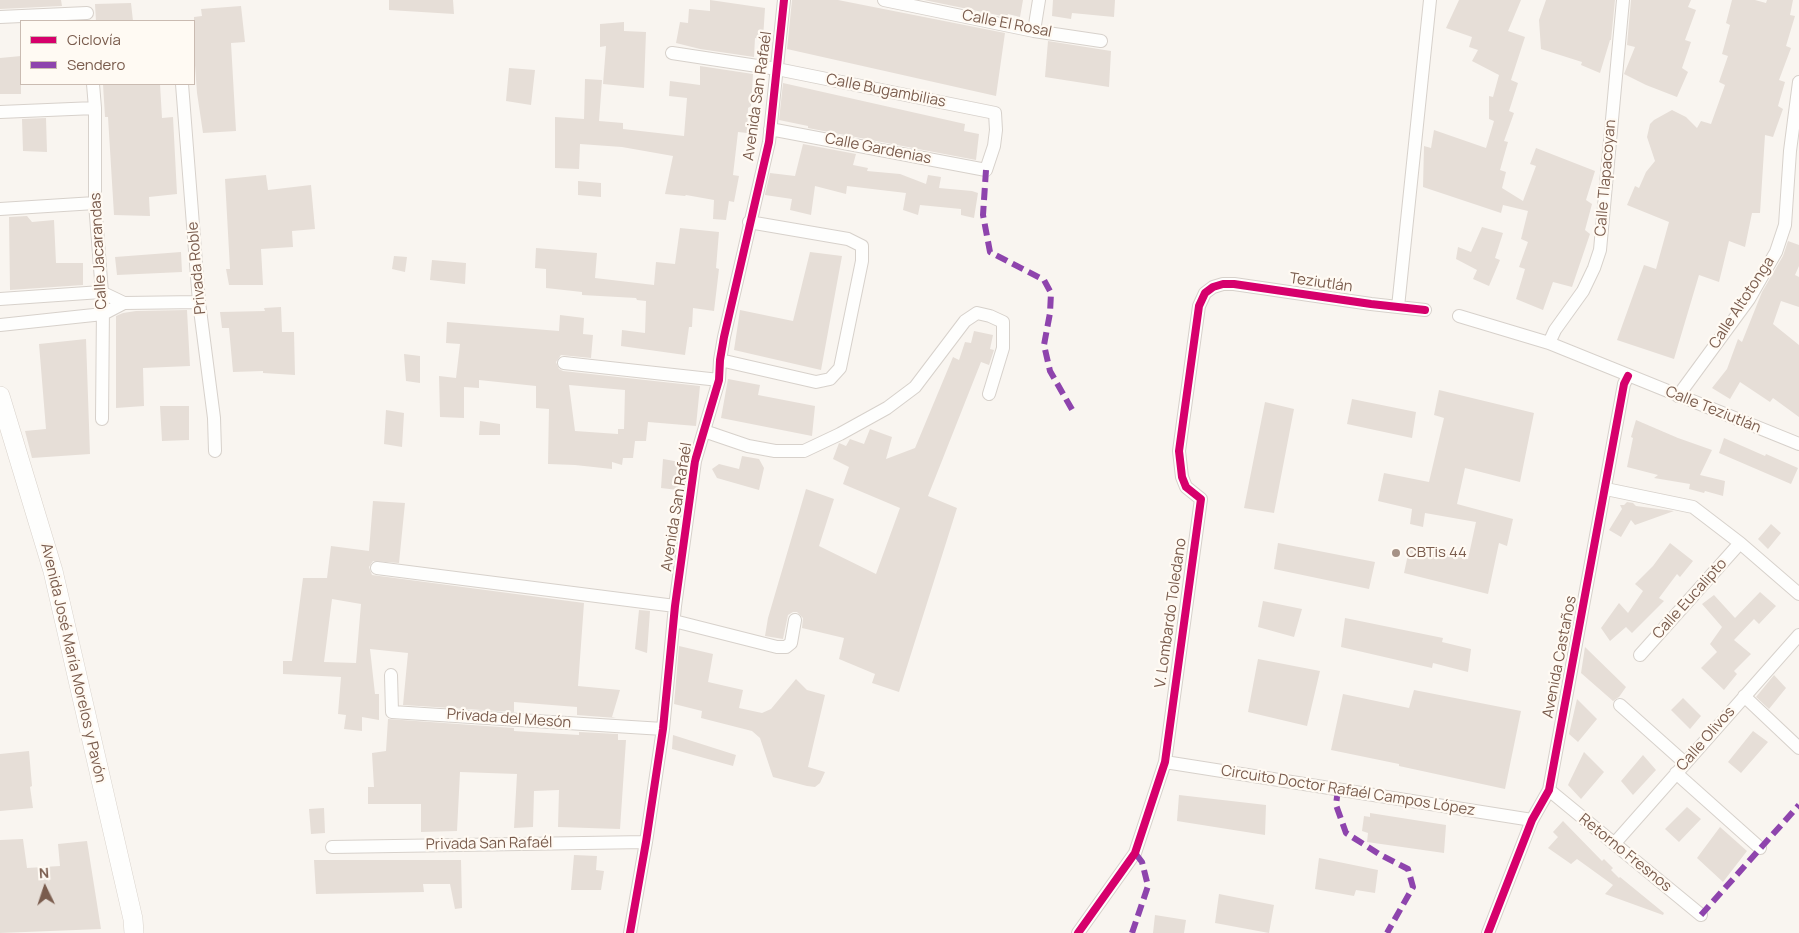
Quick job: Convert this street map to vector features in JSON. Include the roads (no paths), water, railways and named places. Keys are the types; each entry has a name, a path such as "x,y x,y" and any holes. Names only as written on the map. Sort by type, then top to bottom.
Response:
{"main road":[{"name":"Avenida José María Morelos y Pavón","path":"0,396 53,571 133,919 134,933"}],"street":[{"name":"Avenida San Rafaél","path":"630,933 663,730 675,606 695,460 719,380 720,360 749,222 769,142 784,0"},
{"name":"Calle El Rosal","path":"884,0 1034,31 1101,41"},
{"path":"1034,31 1039,0"},
{"path":"1398,307 1430,0"},
{"name":"Calle Tlapacoyan","path":"1549,343 1555,330 1583,291 1600,250 1624,0"},
{"path":"0,17 87,11"},
{"name":"Calle Bugambilias","path":"672,53 777,69 996,113 994,146 986,170"},
{"name":"Calle Altotonga","path":"1678,396 1748,299 1776,252 1785,225 1790,151 1799,82"},
{"name":"Calle Jacarandas","path":"93,85 96,203 103,314 102,418"},
{"name":"Privada Roble","path":"182,85 199,302 214,418 215,451"},
{"path":"0,112 95,108"},
{"name":"Calle Gardenias","path":"770,129 986,170"},
{"path":"0,209 96,203"},
{"path":"720,360 816,382 830,379 840,368 862,261 862,246 848,239 749,222"},
{"name":"Teziutlán","path":"1213,287 1223,284 1234,284 1425,310"},
{"name":"V. Lombardo Toledano","path":"1078,933 1135,853 1165,762 1201,499 1186,487 1182,477 1179,451 1199,306 1205,293 1213,287"},
{"path":"0,299 101,292 124,303 199,302"},
{"path":"0,326 103,314 124,303"},
{"path":"704,431 748,446 776,451 804,451 887,408 916,387 966,321 977,313 1003,322 1004,348 988,394"},
{"path":"1459,316 1549,343 1628,376"},
{"path":"564,363 719,380"},
{"name":"Calle Teziutlán","path":"1628,376 1799,444"},
{"name":"Avenida Castaños","path":"1488,933 1532,820 1549,790 1624,384 1628,376"},
{"path":"1606,489 1693,507 1740,543 1799,594"},
{"name":"Calle Eucalipto","path":"1640,655 1740,543"},
{"path":"377,568 675,606"},
{"path":"674,621 786,647 791,643 796,620"},
{"name":"Calle Olivos","path":"1614,844 1799,635"},
{"name":"Privada del Mesón","path":"391,675 392,712 663,730"},
{"path":"1744,696 1799,748"},
{"path":"1620,704 1685,763"},
{"name":"Circuito Doctor Rafaél Campos López","path":"1165,762 1532,820"},
{"path":"1676,774 1760,848"},
{"name":"Retorno Fresnos","path":"1549,790 1701,915"},
{"name":"Privada San Rafaél","path":"332,847 646,842"}],"place":[{"name":"CBTis 44","path":"1396,553"}]}
